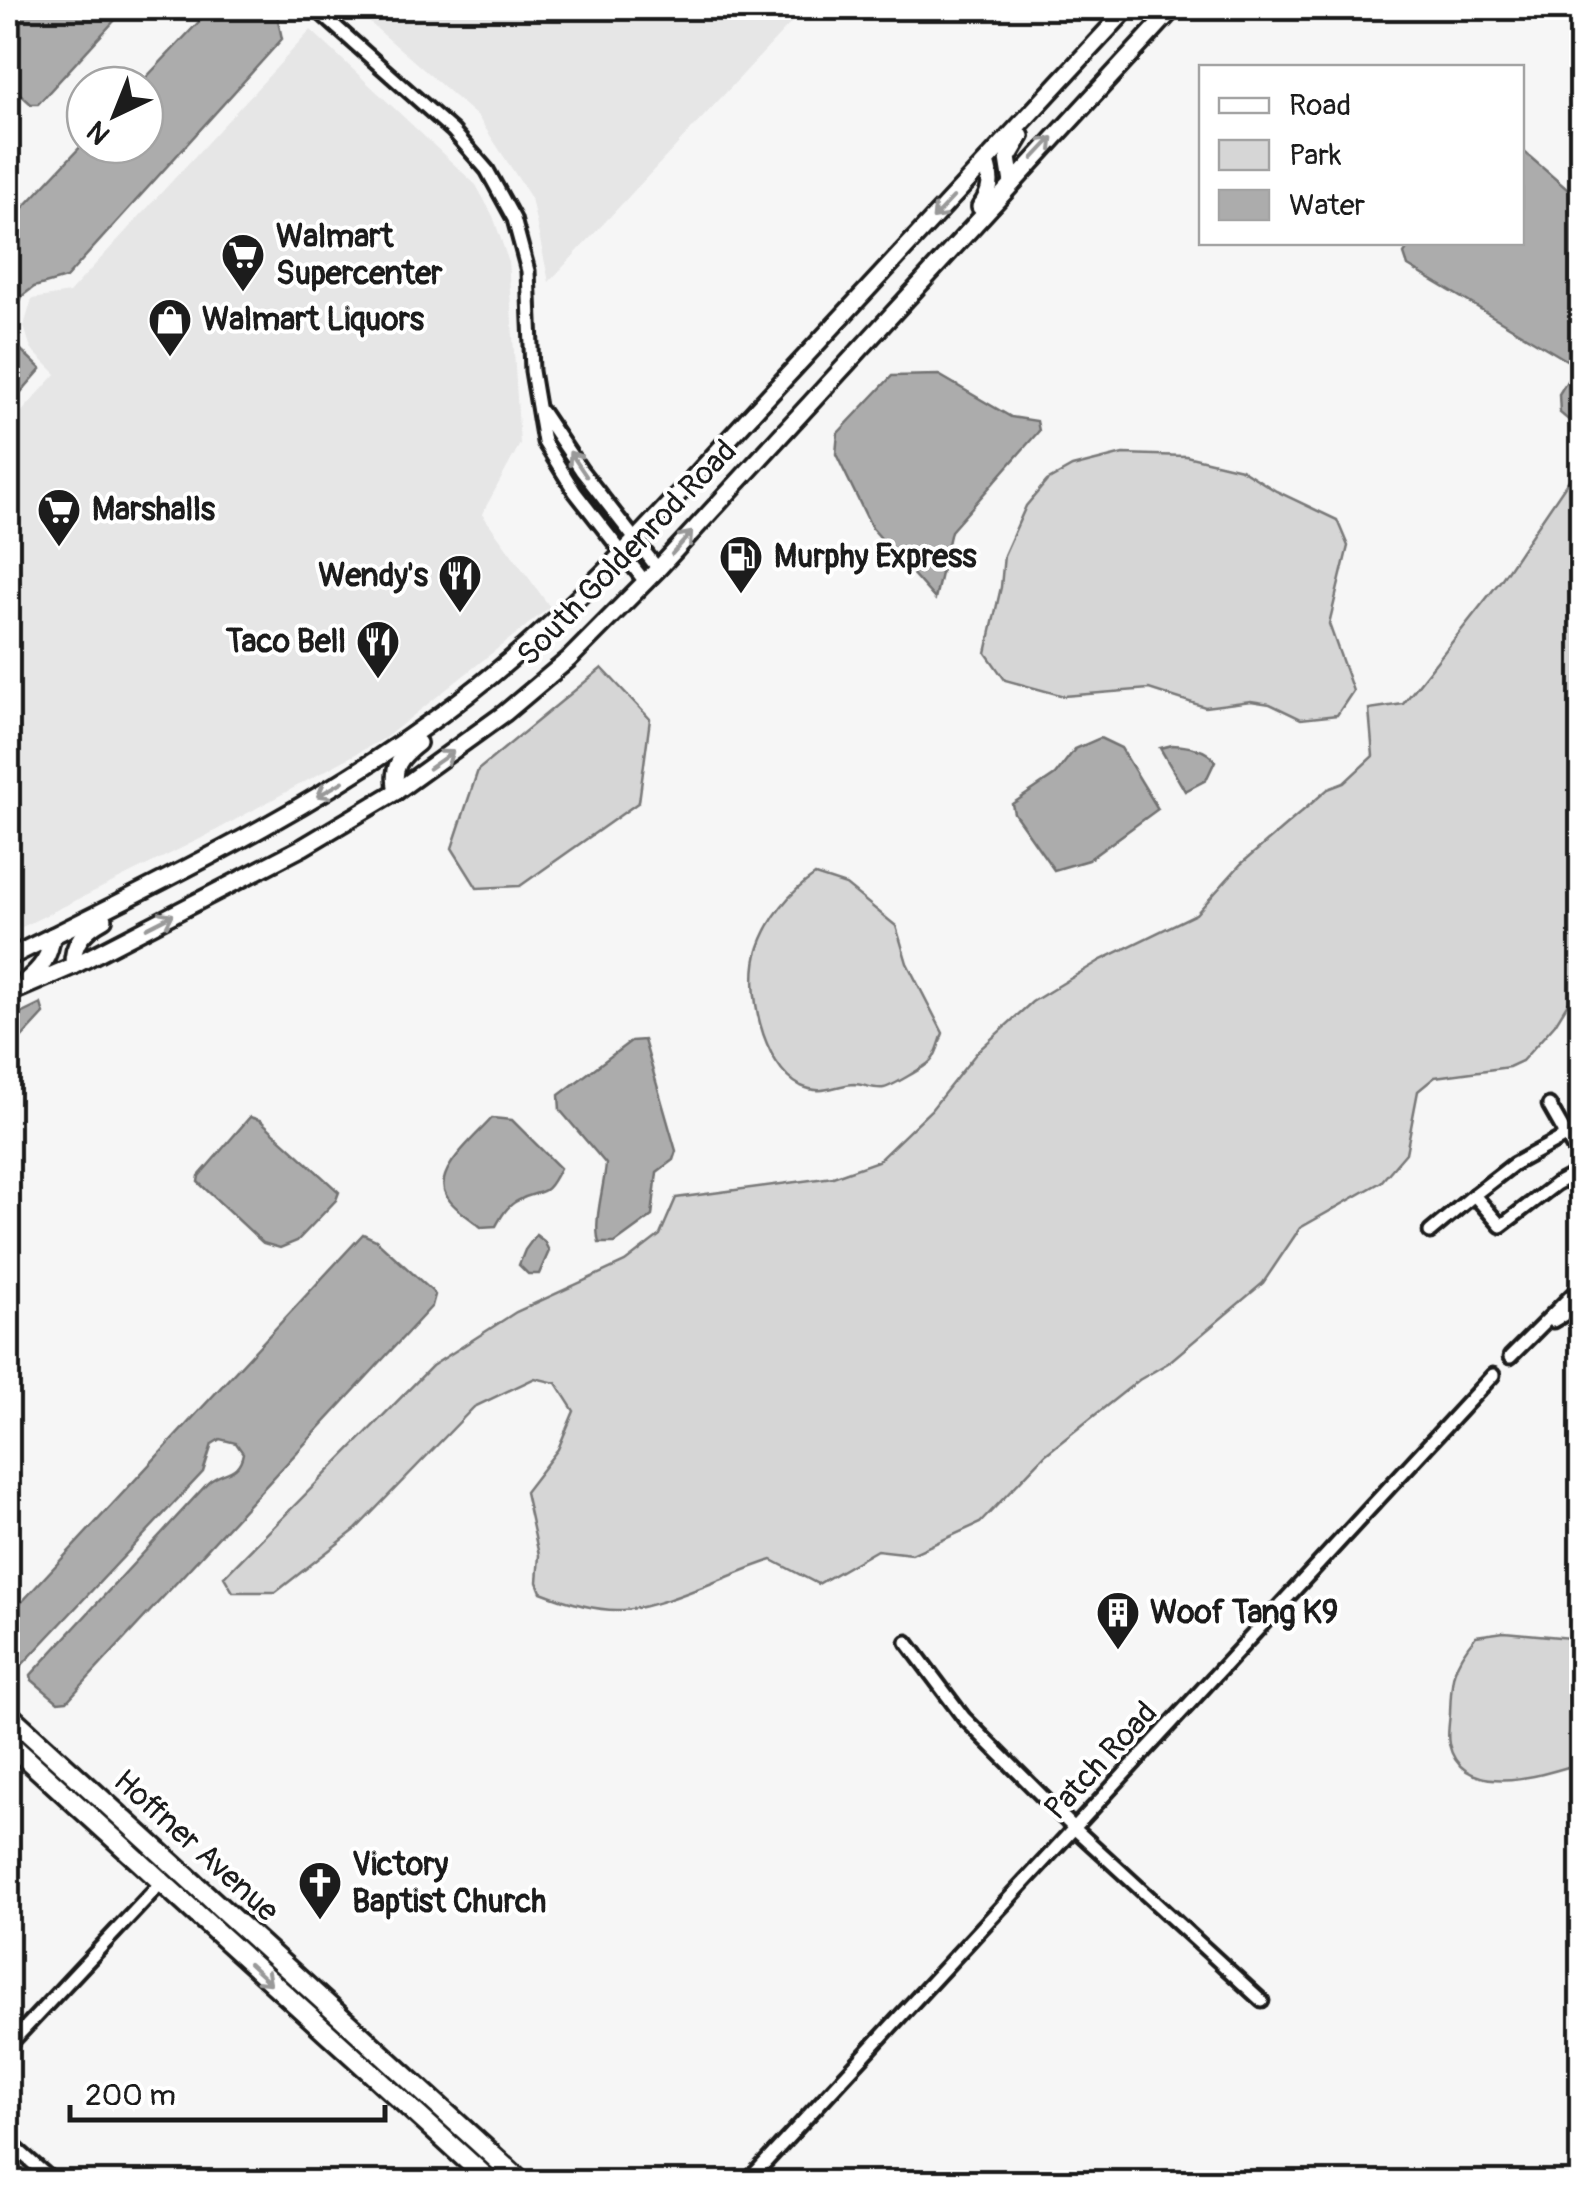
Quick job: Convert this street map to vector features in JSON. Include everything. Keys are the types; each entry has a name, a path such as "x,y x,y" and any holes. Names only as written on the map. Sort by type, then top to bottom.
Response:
{"main road":[{"name":"South Goldenrod Road","path":"8,958 350,777 419,731 514,657 636,540 1128,8"},
{"name":"South Goldenrod Road","path":"12,992 73,966 303,847 397,791 504,713 569,658 646,582 1174,8"},
{"path":"1012,183 1008,158 1016,142 1099,52 1108,29"},
{"path":"885,321 899,296 983,204 992,178 986,162"},
{"path":"397,791 394,772 398,760 496,684 514,657"},
{"path":"73,966 72,952 80,936 116,912 130,895"},
{"path":"12,992 42,968 52,936"},
{"name":"Hoffner Avenue","path":"8,1714 522,2182"},
{"name":"Hoffner Avenue","path":"8,1742 402,2105 491,2182"},
{"path":"49,1780 68,1785 140,1850 156,1850"},
{"path":"160,1882 178,1881 233,1932 250,1936"},
{"path":"295,2006 321,2013 346,2036 362,2040"},
{"path":"402,2105 412,2106 448,2136 474,2140"}],"street":[{"path":"316,8 473,151 514,219 528,271 532,371 544,442 556,465 646,582"},
{"path":"540,408 581,470 658,569"},
{"path":"1474,1196 1500,1226 1582,1167 1548,1105"},
{"path":"1430,1232 1514,1164 1582,1127"},
{"path":"1510,1357 1582,1285"},
{"path":"1541,1328 1582,1304"},
{"name":"Patch Road","path":"748,2182 1493,1375"},
{"path":"907,1642 964,1718 1076,1829 1262,2001"},
{"path":"8,2046 160,1882"},
{"path":"8,2140 54,2182"}],"shaded area":[{"path":"353,8 805,8 549,282 531,198 478,117"},
{"path":"311,30 476,185 493,216 508,260 520,444 482,514 550,607 385,738 202,838 8,934 8,427 56,374 31,349 24,326 32,299 69,293"}],"green space":[{"path":"1123,454 1186,456 1241,469 1276,491 1337,520 1348,546 1329,624 1353,691 1337,715 1301,719 1270,704 1251,701 1205,707 1149,689 1064,696 1005,680 986,653 1004,555 1026,506 1047,481 1072,467"},
{"path":"1581,462 1581,982 1555,1024 1522,1061 1509,1067 1435,1077 1418,1091 1406,1153 1381,1182 1300,1228 1263,1283 1168,1363 1139,1380 1046,1454 980,1523 912,1554 877,1550 818,1584 772,1560 633,1609 598,1608 559,1599 541,1592 537,1582 539,1555 525,1492 558,1449 574,1411 556,1383 535,1378 474,1407 355,1530 276,1592 233,1592 224,1577 432,1366 516,1312 625,1262 660,1235 676,1198 833,1177 878,1161 931,1110 978,1051 1032,1002 1101,960 1196,914 1241,864 1373,756 1369,709 1403,704 1501,580"},
{"path":"602,668 650,719 639,802 520,886 477,888 452,848 478,770"},
{"path":"815,875 846,885 896,926 907,963 943,1033 931,1061 888,1087 854,1084 822,1090 801,1086 776,1061 760,1024 754,982 759,947 781,906"},
{"path":"1504,1632 1581,1639 1582,1761 1578,1764 1505,1780 1470,1773 1457,1762 1448,1737 1454,1672 1476,1636"}],"water":[{"path":"22,8 126,8 74,65 65,65 65,75 38,104 31,104 8,83 8,23"},
{"path":"212,8 268,8 277,15 282,39 66,278 34,287 22,296 13,322 20,349 41,369 14,400 8,396 8,224 65,163 165,165 165,65 158,65"},
{"path":"1524,152 1581,201 1582,417 1572,423 1560,413 1559,394 1572,373 1568,361 1408,266 1404,254 1410,245 1524,245"},
{"path":"939,375 1011,417 1037,421 1039,431 951,531 935,599 872,528 836,454 838,433 892,376"},
{"path":"1100,738 1121,748 1158,809 1088,860 1054,870 1014,813 1012,804 1055,775 1075,749"},
{"path":"1160,748 1196,748 1215,761 1206,780 1185,791"},
{"path":"41,1004 44,1014 8,1053 8,1020"},
{"path":"644,1040 676,1151 673,1160 657,1172 652,1216 615,1243 599,1243 598,1215 606,1164 560,1110 559,1095 631,1041"},
{"path":"250,1117 260,1120 339,1192 297,1241 280,1248 263,1243 198,1182"},
{"path":"492,1118 512,1120 560,1168 542,1192 513,1203 496,1226 481,1227 452,1204 443,1186 450,1165"},
{"path":"363,1234 376,1240 432,1291 432,1306 67,1701 58,1702 31,1675 208,1483 238,1466 243,1453 236,1443 220,1439 212,1444 203,1472 21,1666 8,1658 8,1617"},
{"path":"536,1235 549,1251 539,1274 528,1274 519,1265"}],"place":[{"name":"Walmart Supercenter","path":"243,293"},
{"name":"Walmart Liquors","path":"170,358"},
{"name":"Marshalls","path":"59,548"},
{"name":"Murphy Express","path":"741,595"},
{"name":"Wendy's","path":"460,614"},
{"name":"Taco Bell","path":"378,680"},
{"name":"Woof Tang K9","path":"1118,1651"},
{"name":"Victory Baptist Church","path":"320,1921"}]}
